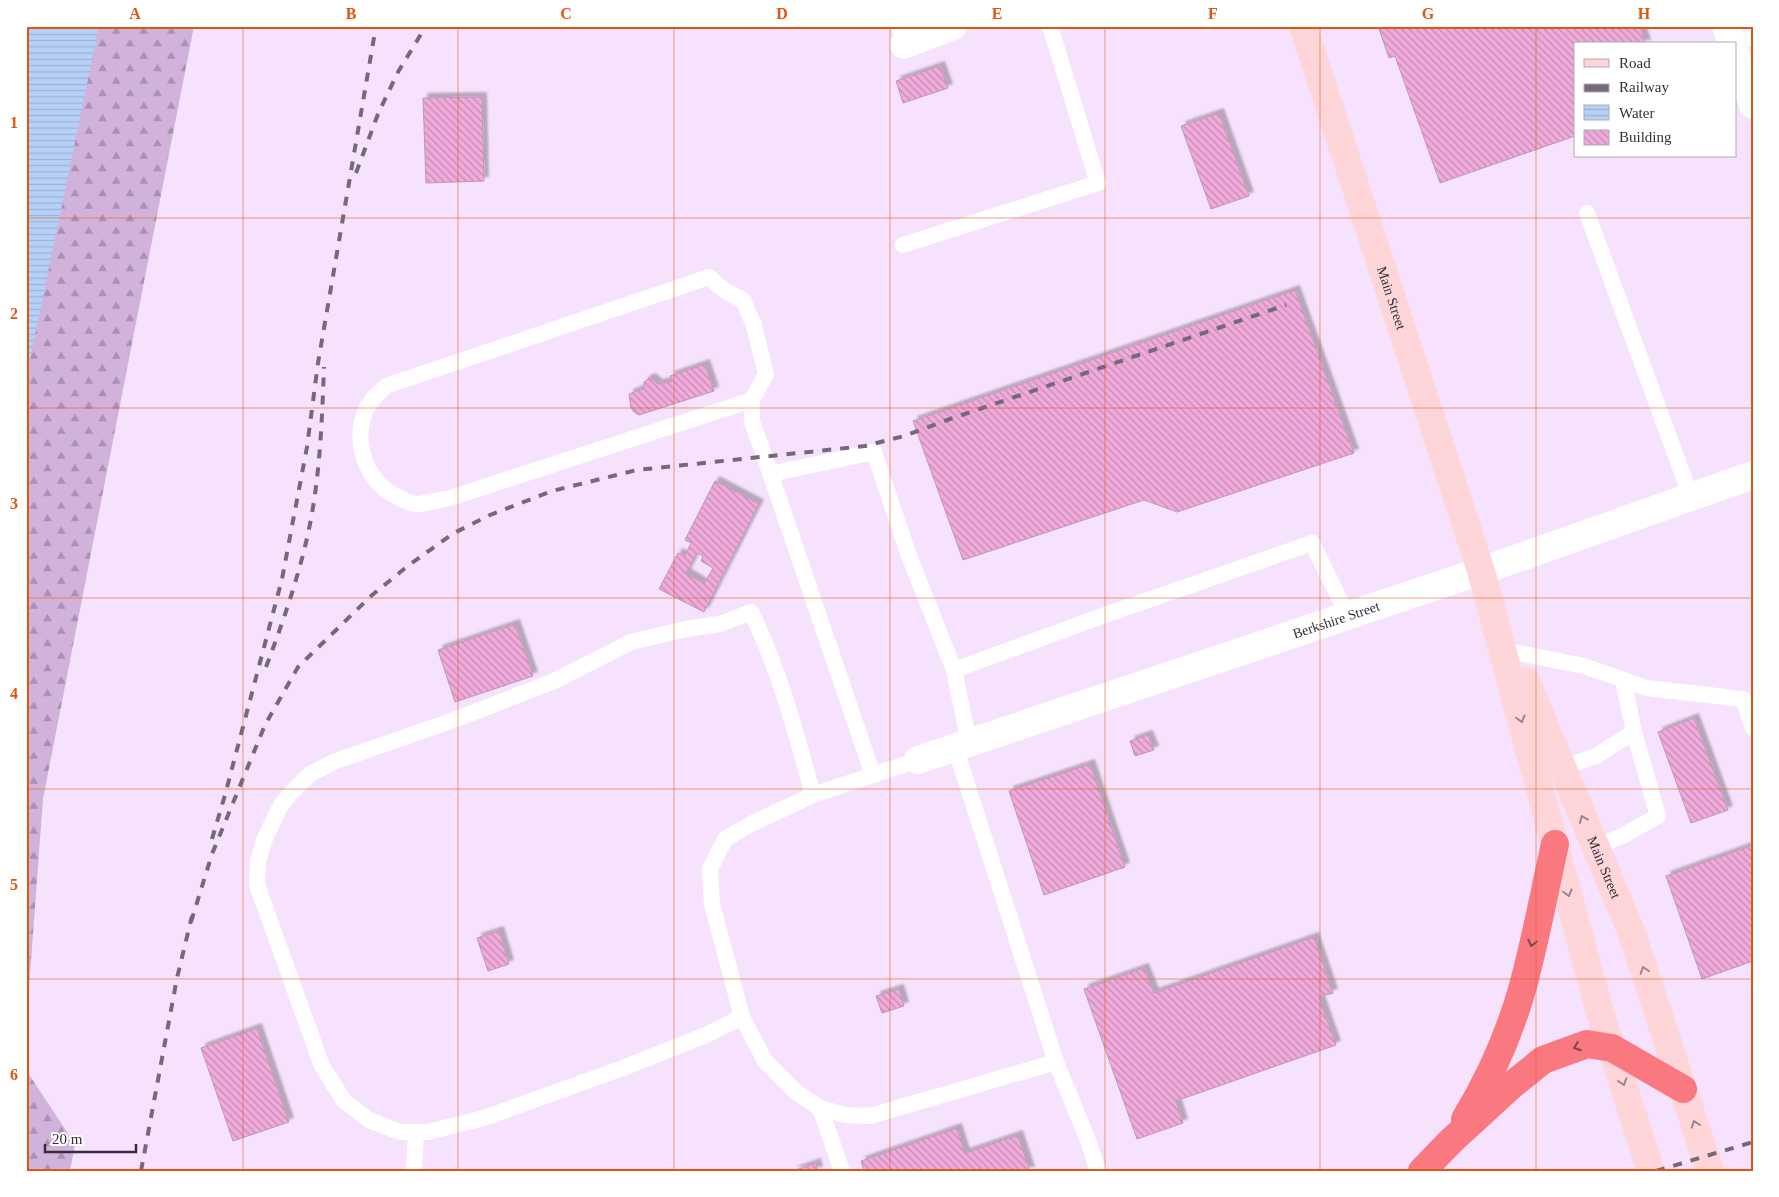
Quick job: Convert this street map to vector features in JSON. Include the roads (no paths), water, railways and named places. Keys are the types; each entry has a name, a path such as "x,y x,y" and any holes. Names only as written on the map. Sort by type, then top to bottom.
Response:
{"highway":[{"path":"1450,1141 1478,1096 1507,1034 1521,993 1555,844"},
{"path":"1422,1171 1450,1141 1512,1085 1543,1060 1587,1044 1612,1048 1683,1090"}],"main road":[{"name":"Main Street","path":"1303,26 1481,571 1600,1013 1651,1171"},
{"name":"Main Street","path":"1481,571 1631,931 1710,1171"}],"street":[{"path":"901,36 953,26"},
{"path":"1726,26 1731,42"},
{"path":"1736,56 1753,105"},
{"name":"Berkshire Street","path":"918,760 1481,571 1753,475"}],"lane":[{"path":"903,245 1098,183 1050,26"},
{"path":"1736,43 1753,37"},
{"path":"1587,214 1690,497"},
{"path":"752,400 450,498 416,504 403,500 380,485 365,462 361,446 361,430 365,412 373,398 386,386 709,277 725,291 743,300 754,326 766,374 752,400 752,422 873,775"},
{"path":"770,474 874,452 908,553 954,670 962,745 1056,1062 1098,1171"},
{"path":"954,670 1312,543 1348,616"},
{"path":"742,1017 706,1035 632,1065 484,1118 428,1132 400,1132 369,1120 344,1101 322,1066 258,885 258,861 264,841 281,805 294,790 310,774 336,761 451,721 552,682 631,642 686,629 720,624 751,612 766,642 786,698 813,795"},
{"path":"1514,652 1584,666 1647,688 1744,699 1753,728"},
{"path":"1595,848 1624,835 1658,816 1634,732 1623,680"},
{"path":"1562,768 1596,756 1634,732"},
{"path":"918,760 813,795 724,839 710,869 712,904 742,1017 765,1062 796,1092 820,1108 845,1115 870,1116 1056,1062"},
{"path":"820,1108 842,1171"},
{"path":"414,1171 416,1132"}],"water":[{"path":"26,26 99,26 26,379"}],"railway":[{"path":"212,839 282,579 307,447 318,363 376,26"},
{"path":"356,173 378,114 398,72 426,26"},
{"path":"191,922 212,854 265,725 298,667 371,596 409,565 454,533 490,515 552,491 637,470 865,446 904,436 1286,305"},
{"path":"266,667 290,599 313,509 318,469 324,367"},
{"path":"141,1171 177,978 192,916"},
{"path":"1656,1171 1753,1142"}]}
